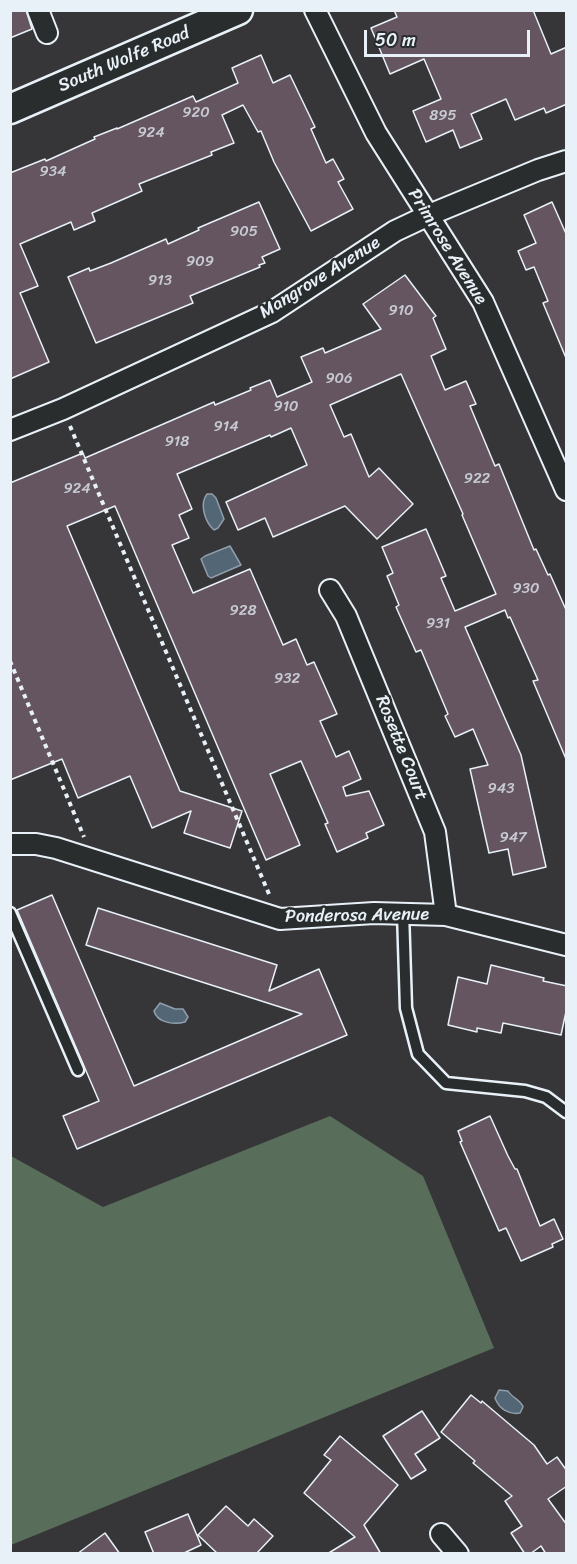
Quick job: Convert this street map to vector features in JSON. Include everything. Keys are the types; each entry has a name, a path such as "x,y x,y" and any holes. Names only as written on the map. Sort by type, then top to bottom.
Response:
{"main road":[{"name":"South Wolfe Road","path":"10,109 238,10"}],"street":[{"path":"38,10 47,33"},
{"name":"Primrose Avenue","path":"315,10 376,133 483,302 567,490"},
{"name":"Mangrove Avenue","path":"10,430 63,409 272,312 395,231 538,170 567,162"},
{"name":"Rosette Court","path":"330,590 346,616 435,832 446,915"},
{"name":"Ponderosa Avenue","path":"10,844 36,844 94,860 280,919 403,912 446,915 567,945"},
{"path":"441,1534 458,1554"}],"lane":[{"path":"403,912 406,1008 418,1054 446,1083 525,1091 546,1097 567,1112"},
{"path":"10,913 78,1070"}],"path":[{"path":"63,409 280,919"},
{"path":"10,661 94,860"}],"green space":[{"path":"330,1116 423,1176 494,1348 11,1545 11,1156 103,1207"}],"water":[{"path":"207,494 212,494 216,498 224,519 214,530 203,508"},
{"path":"230,546 241,565 211,578 201,559"},
{"path":"160,1003 175,1009 183,1009 188,1017 185,1022 162,1021 154,1011"},
{"path":"499,1390 508,1391 520,1403 523,1407 520,1413 508,1412 499,1405 495,1398"}],"building":[{"path":"10,10 26,10 32,29 10,38"},
{"path":"394,10 533,10 551,54 567,47 567,104 546,113 544,108 515,120 506,99 471,114 482,139 460,148 453,130 426,142 413,111 441,99 424,59 390,74 371,28 397,17"},
{"path":"261,55 273,83 290,75 315,127 311,129 326,163 333,159 344,179 338,182 353,209 311,231 274,162 261,131 258,132 243,105 222,115 234,143 211,152 212,155 139,184 142,191 92,213 95,221 74,230 71,222 20,244 38,286 20,293 49,362 10,379 10,173 45,159 46,161 95,139 94,137 193,96 196,102 238,83 232,68"},
{"path":"259,202 280,249 262,257 265,263 190,296 193,303 96,343 68,277 89,268 90,271 111,263 166,239 168,244 199,230 198,228"},
{"path":"552,202 567,236 566,358 543,303 548,301 534,267 526,270 518,251 536,243 524,215"},
{"path":"405,275 436,316 433,318 446,349 431,356 445,390 466,381 476,404 470,406 495,466 499,464 534,550 536,549 548,575 550,574 567,612 566,759 533,681 538,680 505,610 465,627 521,755 546,867 513,875 508,849 489,853 470,769 488,765 473,729 455,737 445,716 448,714 421,650 416,652 396,607 399,605 387,576 393,573 382,547 426,529 446,576 441,578 455,611 496,594 401,374 330,405 344,437 351,434 369,477 379,468 413,504 377,539 345,506 273,537 265,518 238,530 226,502 307,465 291,428 177,474 192,509 179,515 189,538 172,545 193,593 250,569 283,645 296,639 307,665 314,662 337,714 320,721 336,757 349,751 361,779 343,787 346,796 369,791 384,825 366,833 368,838 337,852 325,824 328,823 301,761 270,774 300,845 266,860 115,506 67,526 180,791 242,811 230,848 184,833 191,811 152,828 130,776 78,798 62,759 10,780 10,483 83,453 85,458 214,402 215,405 251,390 250,388 270,380 277,397 312,382 301,357 323,348 325,353 381,329 363,304"},
{"path":"52,895 134,1086 302,1014 86,945 98,908 277,965 269,991 319,969 347,1035 77,1149 63,1116 99,1101 17,910"},
{"path":"491,965 567,986 567,1007 561,1035 503,1023 501,1033 477,1028 477,1032 448,1025 458,977 487,984"},
{"path":"490,1116 508,1156 517,1169 540,1226 554,1219 563,1239 552,1244 553,1247 521,1261 506,1228 499,1231 460,1142 462,1141 458,1131"},
{"path":"471,1395 481,1403 482,1401 534,1445 547,1464 557,1457 567,1471 567,1486 548,1499 567,1525 567,1554 546,1554 541,1546 530,1554 525,1554 511,1533 522,1526 505,1501 512,1496 441,1432"},
{"path":"422,1411 440,1438 415,1454 426,1470 411,1479 383,1436"},
{"path":"340,1436 398,1485 364,1525 381,1554 327,1554 355,1537 304,1493 331,1460 324,1455"},
{"path":"226,1506 248,1526 254,1519 273,1536 256,1554 218,1554 198,1535"},
{"path":"188,1514 201,1545 182,1554 154,1554 145,1532"},
{"path":"105,1533 120,1554 77,1554"}]}
